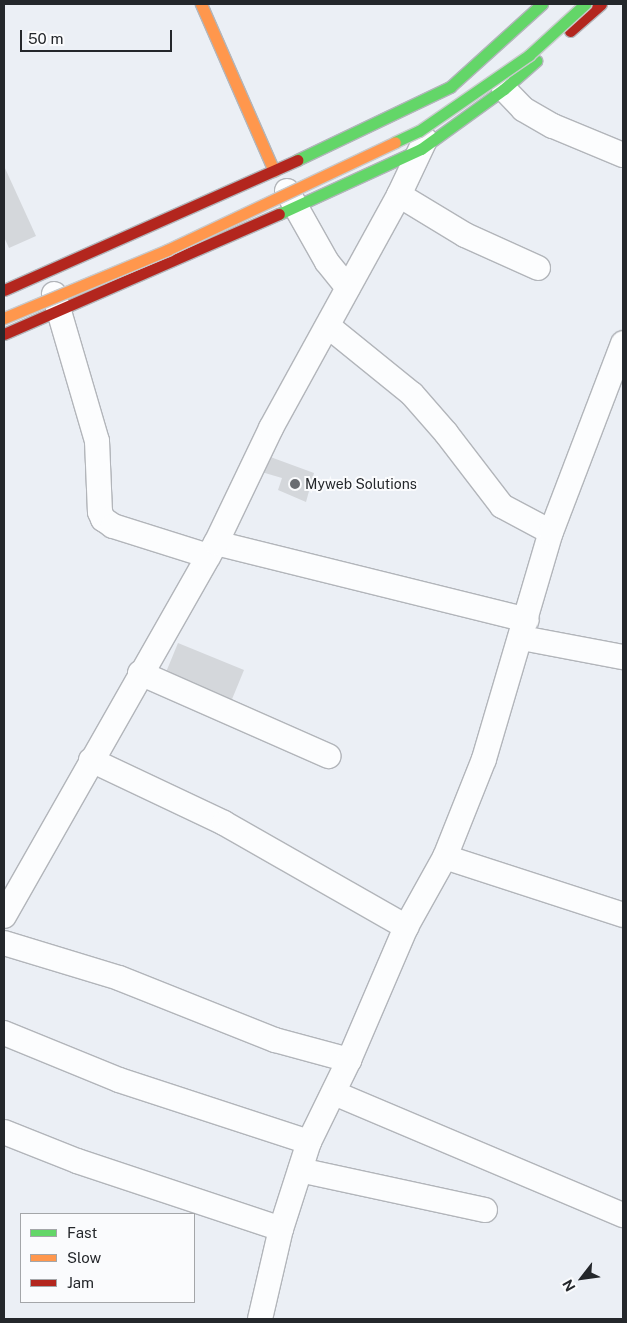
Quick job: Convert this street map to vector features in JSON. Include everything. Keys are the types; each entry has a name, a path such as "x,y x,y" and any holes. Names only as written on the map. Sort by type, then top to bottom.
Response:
{"main road":[{"path":"201,4 274,171"},
{"path":"4,290 274,171 450,87 542,4"},
{"path":"4,318 167,250 419,131 529,55 585,4"},
{"path":"4,334 297,207 421,149 504,90 601,4"}],"street":[{"path":"4,916 90,760 212,550 271,428 399,195 450,87"},
{"path":"504,90 523,109 553,126 623,155"},
{"path":"274,171 297,207 327,262 348,288"},
{"path":"399,195 465,235 538,268"},
{"path":"48,269 96,441 100,512 104,519 113,526 524,629 623,657"},
{"path":"328,326 412,394 446,432 502,506 551,532"},
{"path":"260,1319 281,1229 309,1142 349,1060 406,927 445,858 484,759 524,629 551,532 623,343"},
{"path":"140,673 328,756"},
{"path":"90,760 224,823 406,927"},
{"path":"445,858 623,915"},
{"path":"4,943 119,978 274,1040 349,1060"},
{"path":"4,1033 119,1080 309,1142"},
{"path":"334,1093 623,1216"},
{"path":"4,1132 77,1161 281,1229"},
{"path":"301,1168 485,1210"}],"building":[{"path":"4,166 36,236 9,248 4,237"},
{"name":"Myweb Solutions","path":"265,455 314,473 306,502 278,490 282,478 258,471"},
{"path":"178,643 244,670 228,709 162,682"}],"traffic: fast":[{"path":"297,160 450,87 542,4"},
{"path":"395,142 419,131 529,55 585,4"},
{"path":"279,214 421,149 504,89 536,61"}],"traffic: slow":[{"path":"201,4 274,171"},
{"path":"4,318 167,250 395,142"}],"traffic: jam":[{"path":"570,31 601,4"},
{"path":"4,290 297,160"},
{"path":"4,334 279,214"}],"place":[{"name":"Myweb Solutions","path":"295,484"}]}
